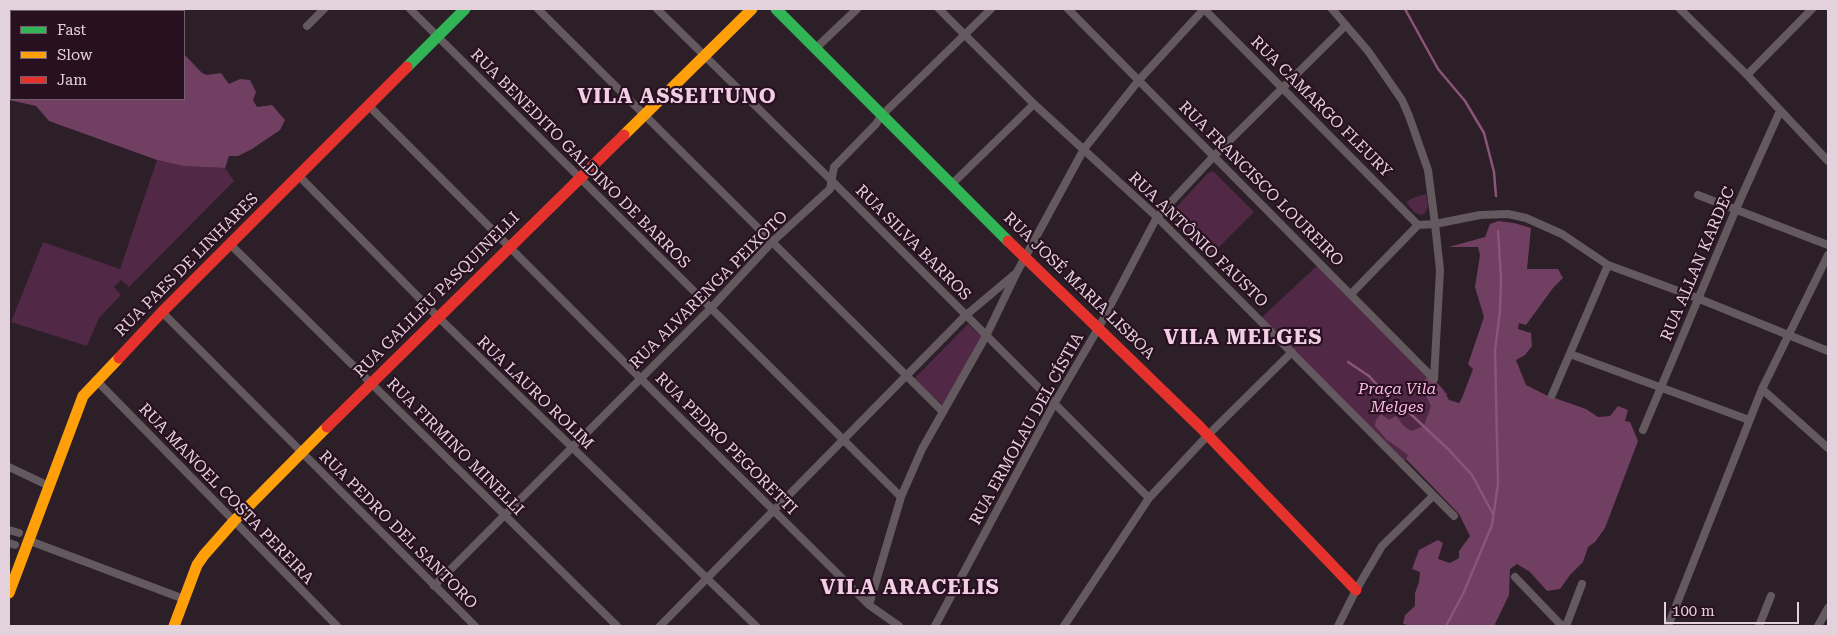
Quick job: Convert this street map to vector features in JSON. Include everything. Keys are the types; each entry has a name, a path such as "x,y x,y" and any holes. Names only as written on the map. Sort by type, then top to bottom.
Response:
{"street":[{"path":"307,26 324,9"},
{"name":"RUA BENEDITO GALDINO DE BARROS","path":"410,9 901,497"},
{"name":"RUA PAES DE LINHARES","path":"9,593 30,541 82,396 162,312 465,9"},
{"path":"538,9 943,412"},
{"name":"RUA SILVA BARROS","path":"657,9 1149,498"},
{"name":"RUA GALILEU PASQUINELLI","path":"174,626 197,565 234,521 370,383 752,9"},
{"name":"RUA JOSÉ MARIA LISBOA","path":"776,9 881,116 1208,435 1356,590"},
{"path":"816,48 857,9"},
{"name":"RUA ANTÔNIO FAUSTO","path":"939,9 1034,104 1157,216 1454,516"},
{"name":"RUA ALVARENGA PEIXOTO","path":"434,586 710,308 772,242 830,189 834,167 876,124 881,116 991,9"},
{"name":"RUA FRANCISCO LOUREIRO","path":"1068,9 1434,379 1440,270 1435,224"},
{"path":"869,605 901,497 922,448 986,336 1017,272 1084,149 1139,80 1204,9"},
{"name":"RUA CAMARGO FLEURY","path":"1204,9 1418,225"},
{"path":"1332,9 1368,51 1394,87 1409,116 1428,170 1435,224"},
{"path":"1680,9 1747,75 1828,162"},
{"path":"1747,75 1812,9"},
{"name":"RUA ERMOLAU DEL CÍSTIA","path":"935,626 1054,404 1099,327 1157,216 1214,156 1346,25"},
{"path":"951,185 1034,104"},
{"name":"RUA PEDRO PEGORETTI","path":"369,106 640,379 869,605 899,626"},
{"name":"RUA ALLAN KARDEC","path":"1643,430 1736,209 1780,111"},
{"name":"RUA LAURO ROLIM","path":"300,176 571,448 756,626"},
{"path":"1698,196 1828,245"},
{"path":"1350,294 1418,225 1435,224 1489,214 1508,214 1526,218 1562,234 1608,265 1828,351"},
{"name":"RUA FIRMINO MINELLI","path":"231,244 617,626"},
{"path":"1668,626 1762,389 1828,255"},
{"path":"1552,395 1608,265"},
{"path":"660,626 965,316 1017,272"},
{"name":"RUA PEDRO DEL SANTORO","path":"162,312 475,626"},
{"path":"1064,626 1149,498 1208,435 1292,352"},
{"path":"1570,354 1749,420"},
{"name":"RUA MANOEL COSTA PEREIRA","path":"96,380 337,626"},
{"path":"1762,389 1828,448"},
{"path":"9,467 49,486"},
{"path":"1338,626 1356,590 1382,546 1434,496"},
{"path":"9,530 19,533"},
{"path":"30,541 184,598"},
{"path":"1515,577 1562,626"},
{"path":"1566,626 1582,584"},
{"path":"1759,626 1771,596"},
{"path":"1818,626 1828,608"}],"green space":[{"path":"9,9 61,9 10,10 9,41"},
{"path":"157,160 183,166 225,168 234,181 129,287 121,280 114,287 121,295 99,318 87,346 11,322 43,242 120,269"},
{"path":"1213,171 1254,212 1211,255 1169,215 1208,173"},
{"path":"1426,194 1428,205 1426,212 1422,215 1415,213 1406,202"},
{"name":"Praça Vila Melges","path":"1319,264 1448,394 1404,462 1261,318"},
{"path":"968,324 984,338 943,405 914,379"}],"shaded area":[{"path":"10,41 10,100 185,100 185,55 202,73 207,75 221,73 229,84 240,79 250,80 256,92 253,100 257,107 272,105 285,120 280,130 252,149 238,156 229,156 225,168 183,166 157,160 49,121 36,106 9,100"},
{"path":"1498,221 1531,228 1527,269 1558,269 1563,278 1553,288 1526,325 1519,323 1518,329 1531,333 1532,346 1525,355 1516,360 1526,385 1546,395 1586,409 1598,417 1610,416 1618,406 1628,410 1625,421 1630,422 1638,441 1605,528 1595,542 1588,547 1583,562 1560,589 1547,591 1530,572 1517,564 1510,569 1509,595 1495,624 1496,626 1413,626 1403,624 1405,615 1415,606 1415,593 1420,572 1412,569 1419,550 1438,540 1443,543 1438,559 1450,563 1459,558 1459,551 1470,536 1459,514 1406,459 1408,455 1386,439 1375,426 1376,420 1381,414 1389,420 1396,416 1411,431 1424,426 1431,406 1421,385 1426,378 1432,378 1442,388 1449,400 1459,403 1473,369 1468,364 1484,317 1475,287 1480,255 1478,247 1449,247 1485,237 1490,224"}],"waterway":[{"path":"1405,9 1438,69 1465,101 1484,133 1494,172 1496,196"},
{"path":"1446,626 1463,594 1492,525 1498,484 1495,350 1500,311 1501,278 1498,231"},
{"path":"1348,362 1369,376 1387,396"},
{"path":"1401,405 1449,450 1472,475 1493,514"}],"traffic: fast":[{"path":"407,67 465,9"},
{"path":"776,9 1008,241"}],"traffic: slow":[{"path":"624,135 752,9"},
{"path":"9,593 83,396 119,358"},
{"path":"174,626 197,565 204,555 234,521 327,427"}],"traffic: jam":[{"path":"119,358 162,312 407,67"},
{"path":"327,427 624,135"},
{"path":"1008,241 1200,427 1356,590"}],"district":[{"name":"VILA ASSEITUNO","path":"677,97"},
{"name":"VILA MELGES","path":"1243,338"},
{"name":"VILA ARACELIS","path":"910,588"}]}
